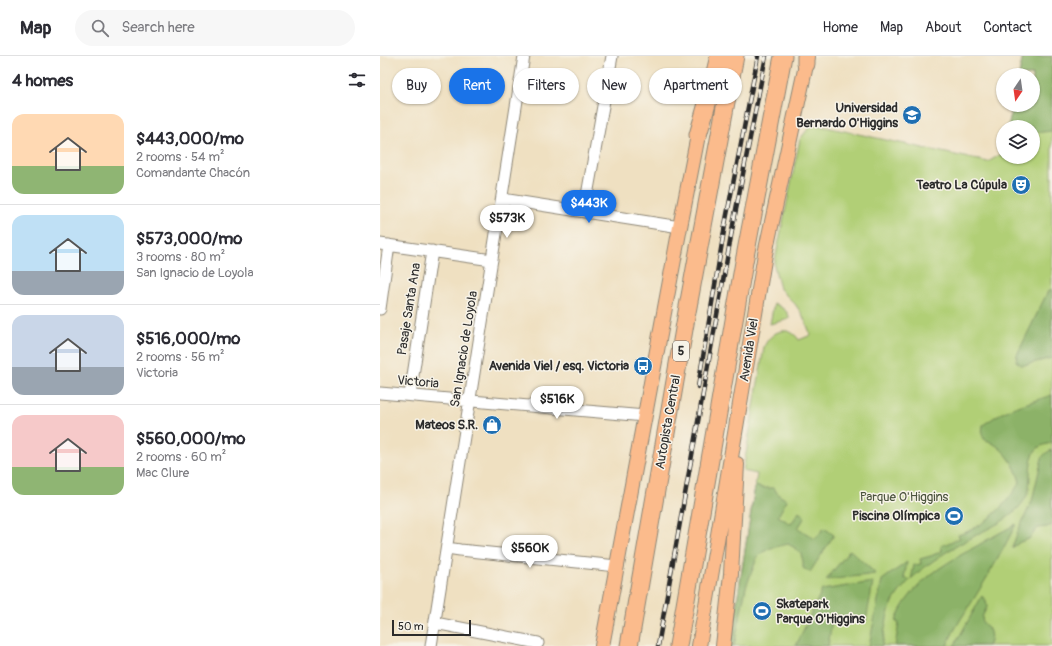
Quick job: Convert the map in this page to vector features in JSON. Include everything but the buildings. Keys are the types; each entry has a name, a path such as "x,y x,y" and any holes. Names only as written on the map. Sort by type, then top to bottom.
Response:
{"highway":[{"path":"698,135 719,56"},
{"name":"Autopista Central","path":"629,646 689,304 735,56"},
{"path":"678,646 752,219 783,56"}],"main road":[{"path":"602,646 698,135 711,56"},
{"name":"Avenida Viel","path":"698,646 767,242 806,59"},
{"path":"723,646 731,574 737,475 737,422"}],"street":[{"name":"San Ignacio de Loyola","path":"431,646 524,56"},
{"path":"584,212 612,56"},
{"path":"502,199 680,227"},
{"path":"380,309 385,244 492,260"},
{"name":"Pasaje Santa Ana","path":"410,396 432,251"},
{"name":"Victoria","path":"380,393 645,416"},
{"path":"447,548 617,566"},
{"path":"435,623 538,643"}],"green space":[{"name":"Parque O'Higgins","path":"1023,56 1052,56 1052,646 730,646 757,474 743,471 764,347 770,337 780,332 790,332 799,340 811,335 802,314 795,304 780,289 774,265 800,139 812,124 988,162 996,157 996,164 1040,164 1040,120 1010,120 1011,112 1040,112 1040,68 1020,68"},
{"path":"1023,56 1052,56 1052,131 1040,132 1040,120 1010,120 1011,112 1040,112 1040,68 1020,68"},
{"path":"1052,289 1052,358 1021,365 1016,361 1017,355 1048,291"},
{"path":"774,303 786,311 789,319 770,324"},
{"path":"1052,395 1052,443 1041,446 1035,452 1030,467 1029,489 1027,496 1021,504 1005,519 940,557 911,579 914,565 921,564 920,559 942,551 941,546 960,538 958,535 977,527 986,521 1008,499 1020,482 1015,468 1007,456 997,446 984,439 982,434 983,425 998,415 1015,407"},
{"path":"1052,450 1052,525 1038,528 1029,539 1020,542 1012,548 1032,501 1042,458 1046,453"},
{"path":"755,486 773,488 780,496 787,500 778,516 791,524 799,512 805,517 798,528 815,539 824,528 834,535 810,572 803,568 801,554 788,544 771,548 763,552 757,558 746,587 734,646 730,646"},
{"path":"1016,524 993,567 957,625 947,646 895,646 899,623 896,622 898,615 909,597 923,581 948,563"},
{"path":"850,550 876,574 826,580"},
{"path":"907,562 904,578 910,580 899,592 893,602 887,618 882,646 869,646 882,580"},
{"path":"873,582 866,621 833,615 828,646 796,646 822,590"},
{"path":"982,596 986,601 987,607 982,617 983,623 989,630 991,637 990,643 988,646 954,646"}],"railway":[{"path":"698,387 725,225 758,56"},
{"path":"658,646 733,225 766,56"}],"place":[{"name":"Universidad Bernardo O'Higgins","path":"912,115"},
{"name":"Teatro La Cúpula","path":"1021,185"},
{"name":"Avenida Viel / esq. Victoria","path":"643,366"},
{"name":"Mateos S.R.","path":"492,425"},
{"name":"Piscina Olímpica","path":"954,516"},
{"name":"Skatepark Parque O'Higgins","path":"762,611"}]}
